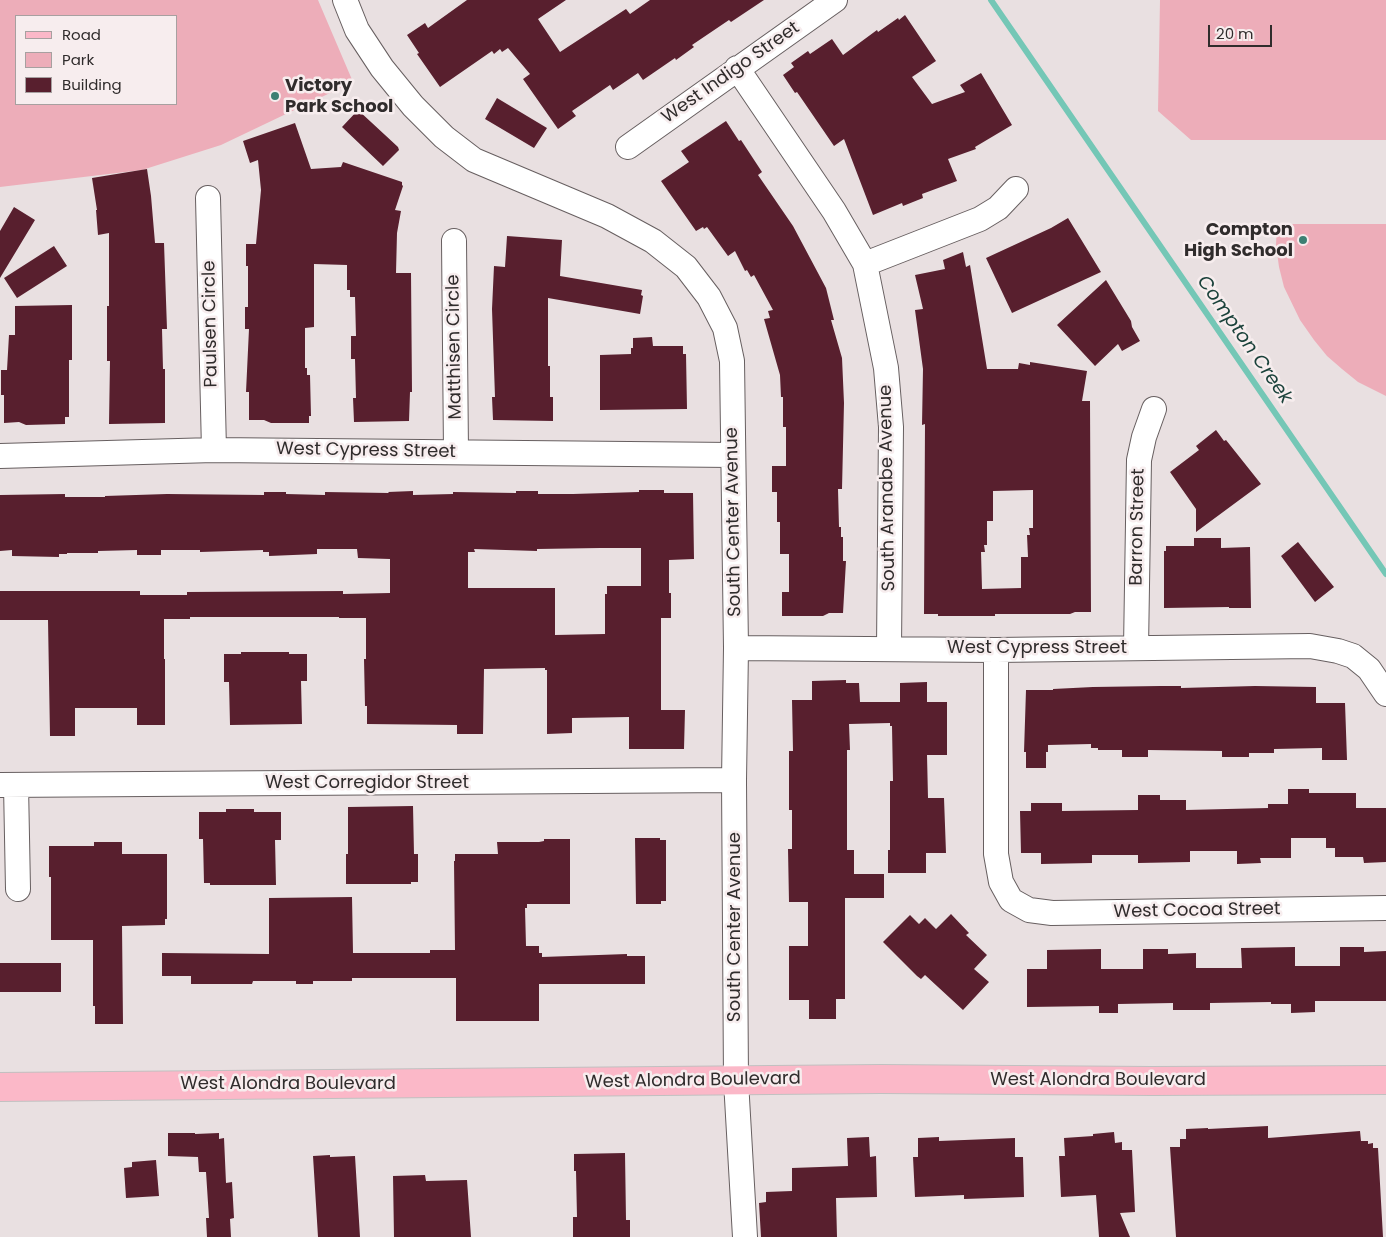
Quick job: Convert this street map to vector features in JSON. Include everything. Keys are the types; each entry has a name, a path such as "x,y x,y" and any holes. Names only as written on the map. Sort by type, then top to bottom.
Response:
{"main road":[{"name":"West Alondra Boulevard","path":"0,1087 881,1079 1133,1081 1386,1080"}],"street":[{"name":"South Center Avenue","path":"345,0 357,30 382,68 413,106 444,137 474,160 607,216 653,241 686,267 709,297 725,328 732,361 736,648 734,780 736,1081 745,1237"},
{"name":"West Indigo Street","path":"628,147 835,0"},
{"name":"South Aranabe Avenue","path":"737,68 834,211 865,264 886,368 891,427 889,648"},
{"path":"865,264 980,218 998,208 1016,188"},
{"name":"Paulsen Circle","path":"208,198 214,450"},
{"name":"Matthisen Circle","path":"454,241 456,452"},
{"name":"Barron Street","path":"1136,648 1139,460 1144,437 1154,409"},
{"name":"West Cypress Street","path":"0,456 214,450 732,455"},
{"name":"West Cypress Street","path":"736,648 996,650 1310,646 1353,656 1369,669 1386,694"},
{"name":"West Cocoa Street","path":"996,650 996,854 1001,882 1011,900 1029,910 1052,913 1386,908"},
{"name":"West Corregidor Street","path":"8,785 734,780"},
{"path":"8,785 18,889"}],"green space":[{"path":"0,0 318,0 353,82 221,145 142,170 0,187"},
{"path":"1160,0 1386,0 1386,140 1191,140 1158,111"},
{"path":"1277,224 1386,224 1386,396 1358,382 1327,356 1300,320 1284,287 1279,267 1276,245"}],"building":[{"path":"467,0 566,0 538,19 560,52 626,9 630,14 650,0 764,0 731,22 729,20 692,45 694,47 676,60 675,58 643,80 638,73 613,90 610,85 572,111 576,116 558,129 523,79 530,74 508,48 502,52 500,49 494,54 492,51 440,87 417,54 419,53 407,35 425,23 428,28"},
{"path":"905,15 936,61 912,77 932,104 965,92 960,85 981,73 1012,125 975,147 976,149 948,159 957,181 922,194 923,198 903,206 902,203 873,215 844,139 834,146 783,75 794,67 791,63 808,51 810,54 832,39 843,55 877,30 878,32"},
{"path":"497,98 547,128 534,148 485,119"},
{"path":"358,110 398,147 399,150 383,166 342,127"},
{"path":"726,121 762,172 758,175 793,226 826,288 834,320 831,320 842,358 844,403 842,489 838,489 839,527 841,527 841,537 843,537 843,561 846,561 843,613 829,613 823,616 782,616 782,592 789,592 789,554 780,554 780,522 777,522 777,492 772,492 772,466 786,466 786,427 783,427 783,397 781,397 780,375 764,319 770,318 768,311 773,310 754,275 751,277 747,270 745,271 735,251 728,256 707,227 696,231 661,181 689,162 681,151"},
{"path":"295,123 311,169 341,167 343,162 402,182 403,186 395,210 401,211 397,233 396,273 411,273 412,392 410,392 409,421 354,422 353,398 356,398 355,359 351,359 351,336 356,336 355,297 350,297 350,290 347,290 347,265 314,264 314,327 305,328 305,368 307,368 307,375 310,375 311,416 309,416 309,423 271,423 264,420 249,420 249,392 246,392 249,329 245,329 245,307 248,307 246,244 256,244 261,190 258,160 250,163 243,141"},
{"path":"147,169 155,243 164,243 167,329 162,329 163,369 165,369 165,423 109,424 110,361 107,361 107,306 109,306 109,233 98,235 97,210 92,178"},
{"path":"14,207 35,220 0,278 0,231"},
{"path":"1068,218 1101,272 1012,313 986,258 1051,228"},
{"path":"507,236 562,240 560,276 642,290 640,314 548,298 548,366 550,366 550,397 553,397 553,421 493,420 492,397 495,397 492,309 494,266 505,267"},
{"path":"54,246 67,266 17,298 4,278"},
{"path":"963,252 966,267 970,265 987,369 1018,369 1019,363 1030,365 1030,362 1087,371 1082,401 1090,401 1091,612 1075,612 1070,614 995,614 995,616 938,616 938,614 924,614 925,424 922,425 923,369 915,310 923,309 915,275 945,269 943,260","holes":["1033,490 1033,528 1029,528 1030,535 1027,535 1028,557 1021,557 1021,588 982,589 981,552 985,552 984,545 987,545 987,521 993,521 993,491"]},
{"path":"1106,280 1131,321 1132,327 1140,341 1122,351 1118,344 1095,366 1057,325"},
{"path":"72,305 72,360 69,360 69,417 65,417 65,424 26,425 19,422 4,423 4,395 1,395 1,370 7,370 9,335 15,335 15,306"},
{"path":"652,337 653,346 683,346 683,354 686,354 687,409 600,410 600,355 631,354 633,338"},
{"path":"1216,430 1261,484 1196,532 1196,509 1170,472 1199,450 1196,446"},
{"path":"639,490 664,490 664,493 693,493 694,559 669,560 671,618 661,618 661,710 685,710 684,749 629,749 629,717 572,718 572,733 547,734 547,670 545,668 484,669 483,734 457,734 457,725 367,724 364,659 366,659 366,618 339,617 190,617 190,619 164,619 165,725 137,725 137,708 75,708 75,736 50,736 48,620 0,620 0,591 140,591 140,595 187,595 187,592 343,591 343,594 390,593 390,559 358,558 357,549 317,549 317,554 269,556 269,552 263,552 263,550 200,552 200,550 161,550 161,555 137,555 137,550 67,553 59,554 59,557 12,556 12,550 0,551 0,495 65,494 65,497 105,497 167,494 264,495 264,492 325,495 325,492 389,493 413,491 413,495 453,494 453,492 516,493 516,491 538,491 538,494 639,492","holes":["641,548 641,586 607,586 607,594 605,594 605,634 555,635 555,588 468,588 468,552 475,552 474,549 537,551 537,549"]},
{"path":"1194,538 1221,538 1221,548 1250,547 1251,608 1164,608 1164,551 1166,551 1166,546 1194,546"},
{"path":"1298,542 1334,587 1315,602 1281,556"},
{"path":"241,652 307,654 307,681 301,681 302,724 230,725 229,682 224,682 224,654 241,654"},
{"path":"846,680 846,683 859,683 860,702 900,702 900,683 927,682 927,702 947,702 947,755 927,755 928,798 944,798 946,853 926,853 926,873 888,873 890,781 893,781 892,726 890,726 890,723 849,724 850,750 847,750 847,850 854,850 854,874 884,874 884,898 845,898 845,999 836,999 836,1019 809,1019 809,1000 789,1000 789,946 808,946 808,902 789,902 788,849 792,849 792,810 789,810 789,751 793,751 792,700 812,700 812,681"},
{"path":"1181,686 1181,688 1316,687 1316,703 1345,703 1347,760 1322,760 1322,748 1274,749 1274,753 1249,753 1249,757 1222,757 1222,751 1148,750 1148,757 1122,757 1122,750 1098,750 1098,748 1091,748 1091,744 1048,745 1046,768 1026,768 1026,752 1024,752 1026,690"},
{"path":"1288,789 1309,789 1309,793 1356,793 1356,808 1386,808 1386,862 1364,863 1363,857 1335,857 1335,848 1326,848 1326,838 1291,838 1291,858 1260,858 1261,863 1237,864 1237,851 1190,851 1190,862 1138,863 1138,855 1092,855 1092,863 1041,864 1041,853 1021,853 1020,811 1031,811 1031,803 1062,803 1062,811 1138,810 1138,795 1160,795 1160,800 1186,800 1186,810 1268,808 1268,804 1288,804"},
{"path":"413,806 414,854 418,854 418,882 411,882 411,884 346,884 348,807"},
{"path":"226,809 254,809 254,812 281,812 281,840 275,840 276,885 210,885 210,883 204,883 203,839 199,839 199,812 226,812"},
{"path":"635,838 660,838 660,840 666,840 666,901 661,901 661,904 636,904"},
{"path":"544,839 570,839 570,904 527,904 527,908 525,908 526,946 539,946 539,953 542,953 542,957 627,954 627,956 645,956 645,984 539,984 539,1021 456,1021 456,978 352,978 352,981 313,981 313,984 296,984 296,981 253,981 252,984 191,984 191,976 162,976 162,953 269,954 269,898 352,897 353,953 430,953 430,950 455,950 455,854 498,854 497,842 539,842 544,841"},
{"path":"94,842 122,842 122,854 167,854 167,919 165,919 165,925 122,926 123,1024 95,1024 95,1006 93,1006 93,940 51,940 49,846 94,846"},
{"path":"951,914 969,933 966,935 987,955 974,969 989,982 963,1010 925,975 921,979 917,976 883,942 910,915 919,924 925,918 936,929"},
{"path":"1295,947 1295,966 1340,966 1340,947 1364,947 1364,952 1386,951 1386,1001 1315,1001 1315,1012 1291,1013 1291,1004 1271,1004 1271,1002 1210,1003 1210,1010 1173,1010 1173,1003 1118,1004 1118,1013 1099,1013 1099,1006 1027,1007 1027,969 1047,969 1047,950 1101,949 1101,969 1143,969 1143,949 1168,949 1168,954 1196,953 1196,968 1242,968 1241,948"},
{"path":"0,963 61,963 61,992 0,992"},
{"path":"1268,1126 1268,1138 1360,1131 1361,1141 1368,1141 1368,1144 1373,1143 1373,1148 1378,1148 1383,1237 1176,1237 1170,1147 1180,1147 1180,1139 1186,1139 1186,1129"},
{"path":"1114,1132 1115,1143 1122,1142 1122,1150 1132,1150 1135,1212 1120,1213 1130,1237 1099,1237 1096,1195 1061,1197 1059,1156 1065,1156 1064,1138"},
{"path":"168,1133 219,1133 219,1139 224,1138 226,1183 232,1182 234,1218 230,1219 231,1237 207,1237 206,1218 209,1218 206,1172 199,1172 198,1157 168,1156"},
{"path":"869,1137 870,1157 876,1156 877,1197 836,1198 837,1237 761,1237 759,1203 766,1202 766,1192 792,1191 792,1168 848,1166 847,1138"},
{"path":"939,1137 939,1141 1015,1138 1015,1157 1023,1157 1024,1197 964,1199 964,1195 915,1197 913,1157 918,1157 918,1138"},
{"path":"625,1153 626,1220 630,1220 630,1237 573,1237 573,1217 577,1217 574,1154"},
{"path":"330,1155 330,1157 355,1156 360,1237 318,1237 313,1156"},
{"path":"156,1160 159,1196 126,1198 124,1168 132,1167 132,1162"},
{"path":"425,1175 426,1181 467,1180 471,1237 394,1237 393,1176"}],"waterway":[{"name":"Compton Creek","path":"991,0 1386,574"}],"place":[{"name":"Victory Park School","path":"275,96"},
{"name":"Compton High School","path":"1303,240"}]}
